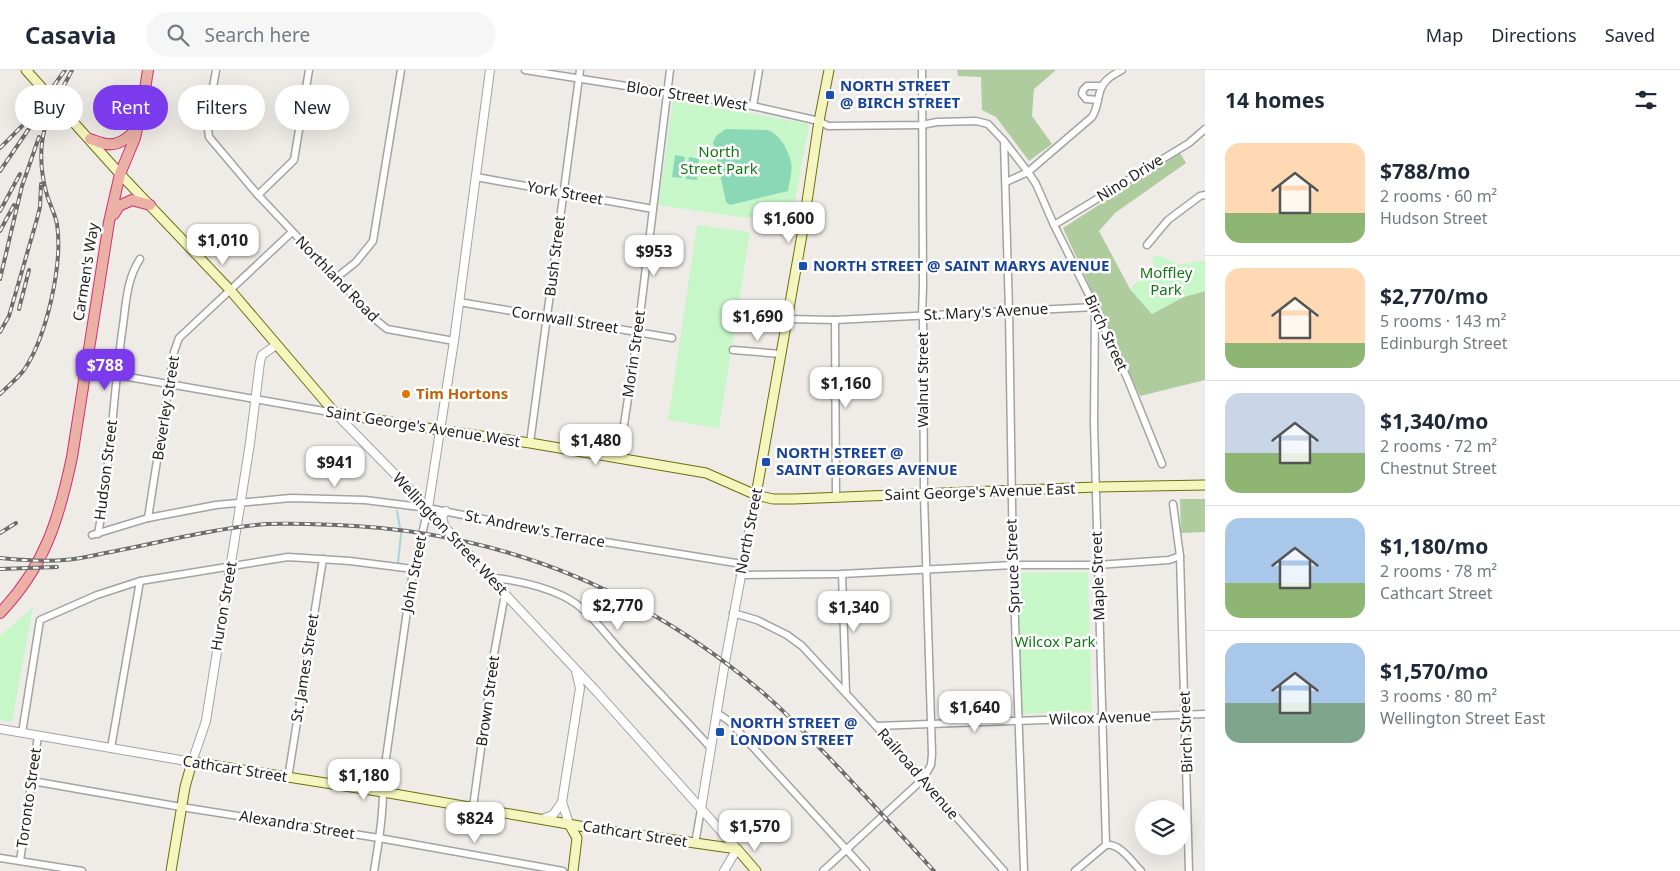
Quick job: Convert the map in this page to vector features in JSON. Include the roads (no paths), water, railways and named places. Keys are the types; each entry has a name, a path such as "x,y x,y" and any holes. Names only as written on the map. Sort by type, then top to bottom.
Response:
{"highway":[{"name":"Carmen's Way","path":"146,85 148,70"},
{"path":"90,140 114,144 125,140 135,130"},
{"name":"Carmen's Way","path":"0,613 12,601 40,560 56,523 64,495 72,457 109,222 120,174 137,130"},
{"path":"109,222 122,203 132,200 150,205"}],"main road":[{"path":"26,70 39,85"},
{"name":"North Street","path":"756,495 829,70"},
{"name":"Wellington Street West","path":"81,130 231,291 335,413"},
{"name":"Saint George's Avenue West","path":"335,413 530,443 706,473 756,495"},
{"name":"Saint George's Avenue East","path":"756,495 773,499 794,500 1011,490 1205,485"},
{"name":"Cathcart Street","path":"192,762 383,792 540,820 737,850"},
{"name":"Huron Street","path":"171,871 181,807 192,762"},
{"path":"569,824 577,838"},
{"path":"573,871 577,838 582,832 592,828"},
{"path":"737,850 756,871"}],"street":[{"name":"Northland Road","path":"216,70 209,116 209,137 258,195 376,320 387,329 454,341"},
{"path":"258,195 294,160 309,70"},
{"path":"336,278 356,262 373,241 401,70"},
{"name":"John Street","path":"374,871 379,838 383,779 413,569 428,508 454,341 490,70"},
{"name":"Bloor Street West","path":"525,70 753,106 819,121"},
{"name":"Bush Street","path":"530,443 580,70"},
{"name":"Morin Street","path":"619,458 638,332 670,70"},
{"path":"753,106 759,70"},
{"name":"Walnut Street","path":"922,70 924,494 932,754 930,765 923,779"},
{"path":"1006,182 1028,172 1092,117 1096,112 1101,86 1107,79 1122,70"},
{"path":"1098,100 1086,99 1082,94 1087,86 1101,86"},
{"name":"Birch Street","path":"819,121 828,126 922,125 937,122 976,121 988,124 1004,141 1036,184 1128,380 1162,464"},
{"name":"Nino Drive","path":"1054,225 1189,142 1205,129"},
{"name":"Spruce Street","path":"1004,141 1013,565 1024,871"},
{"name":"York Street","path":"476,177 653,209"},
{"path":"1147,245 1168,220 1200,196 1205,195"},
{"name":"Beverley Street","path":"148,518 174,352 179,338 292,232"},
{"name":"Hudson Street","path":"95,534 104,498 117,375 130,282 134,267 140,259"},
{"name":"Cornwall Street","path":"458,302 672,338"},
{"name":"St. Mary's Avenue","path":"787,319 835,320 1095,307"},
{"name":"Maple Street","path":"1095,307 1094,423 1106,845"},
{"path":"835,320 836,498"},
{"name":"Huron Street","path":"192,762 206,721 262,355 276,344"},
{"path":"733,350 781,354"},
{"name":"Saint George's Avenue West","path":"117,375 335,413"},
{"name":"Wellington Street West","path":"335,413 444,525 489,577 597,692 737,850"},
{"name":"North Street","path":"695,844 733,613 756,495"},
{"name":"St. Andrew's Terrace","path":"95,534 148,518 216,504 291,498 357,500 428,508 574,537 742,564"},
{"name":"Birch Street","path":"1173,504 1180,556 1189,871"},
{"path":"444,525 442,516 446,511"},
{"path":"740,575 842,574 1013,565 1097,564 1169,560 1180,556"},
{"path":"22,733 40,620 98,595 140,581 288,557 390,565 413,569"},
{"name":"St. James Street","path":"288,778 323,559"},
{"path":"842,574 846,693"},
{"path":"489,577 515,580 564,596 586,612 602,627 619,649 710,747"},
{"path":"111,748 140,581"},
{"name":"Brown Street","path":"473,807 494,654 505,594"},
{"name":"Railroad Avenue","path":"733,613 757,620 787,635 802,646 876,726 1004,871"},
{"path":"540,820 553,815 562,802 579,696 579,681 575,669"},
{"path":"579,696 586,691 597,692"},
{"path":"716,713 729,721 866,871"},
{"name":"Wilcox Avenue","path":"876,726 1205,714"},
{"name":"Cathcart Street","path":"0,729 192,762"},
{"name":"Toronto Street","path":"20,861 38,736"},
{"path":"823,871 923,779"},
{"name":"Alexandra Street","path":"32,781 181,807 379,838 563,871"},
{"path":"562,802 569,824"},
{"path":"1074,871 1106,845 1111,844 1120,849 1141,871"},
{"path":"724,871 737,850"},
{"path":"0,858 82,871"}],"waterway":[{"path":"397,511 401,534 398,563"}],"railway":[{"path":"54,85 65,70"},
{"path":"0,394 22,373 32,356 40,338 51,299 58,259 58,240 57,224 43,176 42,143 50,114 72,70"},
{"path":"0,148 18,130"},
{"path":"0,171 28,130"},
{"path":"0,279 22,186 39,137"},
{"path":"0,211 20,174"},
{"path":"0,332 9,316 37,219 40,207 41,184"},
{"path":"0,231 14,205"},
{"path":"19,309 29,270"},
{"path":"0,533 16,523"},
{"path":"0,558 56,561 248,526 267,524 336,525 395,530 453,539 509,553 563,571 615,594 665,622 714,654 761,691 849,779 934,871"},
{"path":"0,569 57,567"}],"place":[{"name":"NORTH STREET @ BIRCH STREET","path":"830,95"},
{"name":"NORTH STREET @ SAINT MARYS AVENUE","path":"803,266"},
{"name":"Tim Hortons","path":"406,394"},
{"name":"NORTH STREET @ SAINT GEORGES AVENUE","path":"766,462"},
{"name":"NORTH STREET @ LONDON STREET","path":"720,732"}],"park label":[{"name":"North Street Park","path":"719,160"},
{"name":"Moffley Park","path":"1166,282"},
{"name":"Wilcox Park","path":"1055,642"}]}
